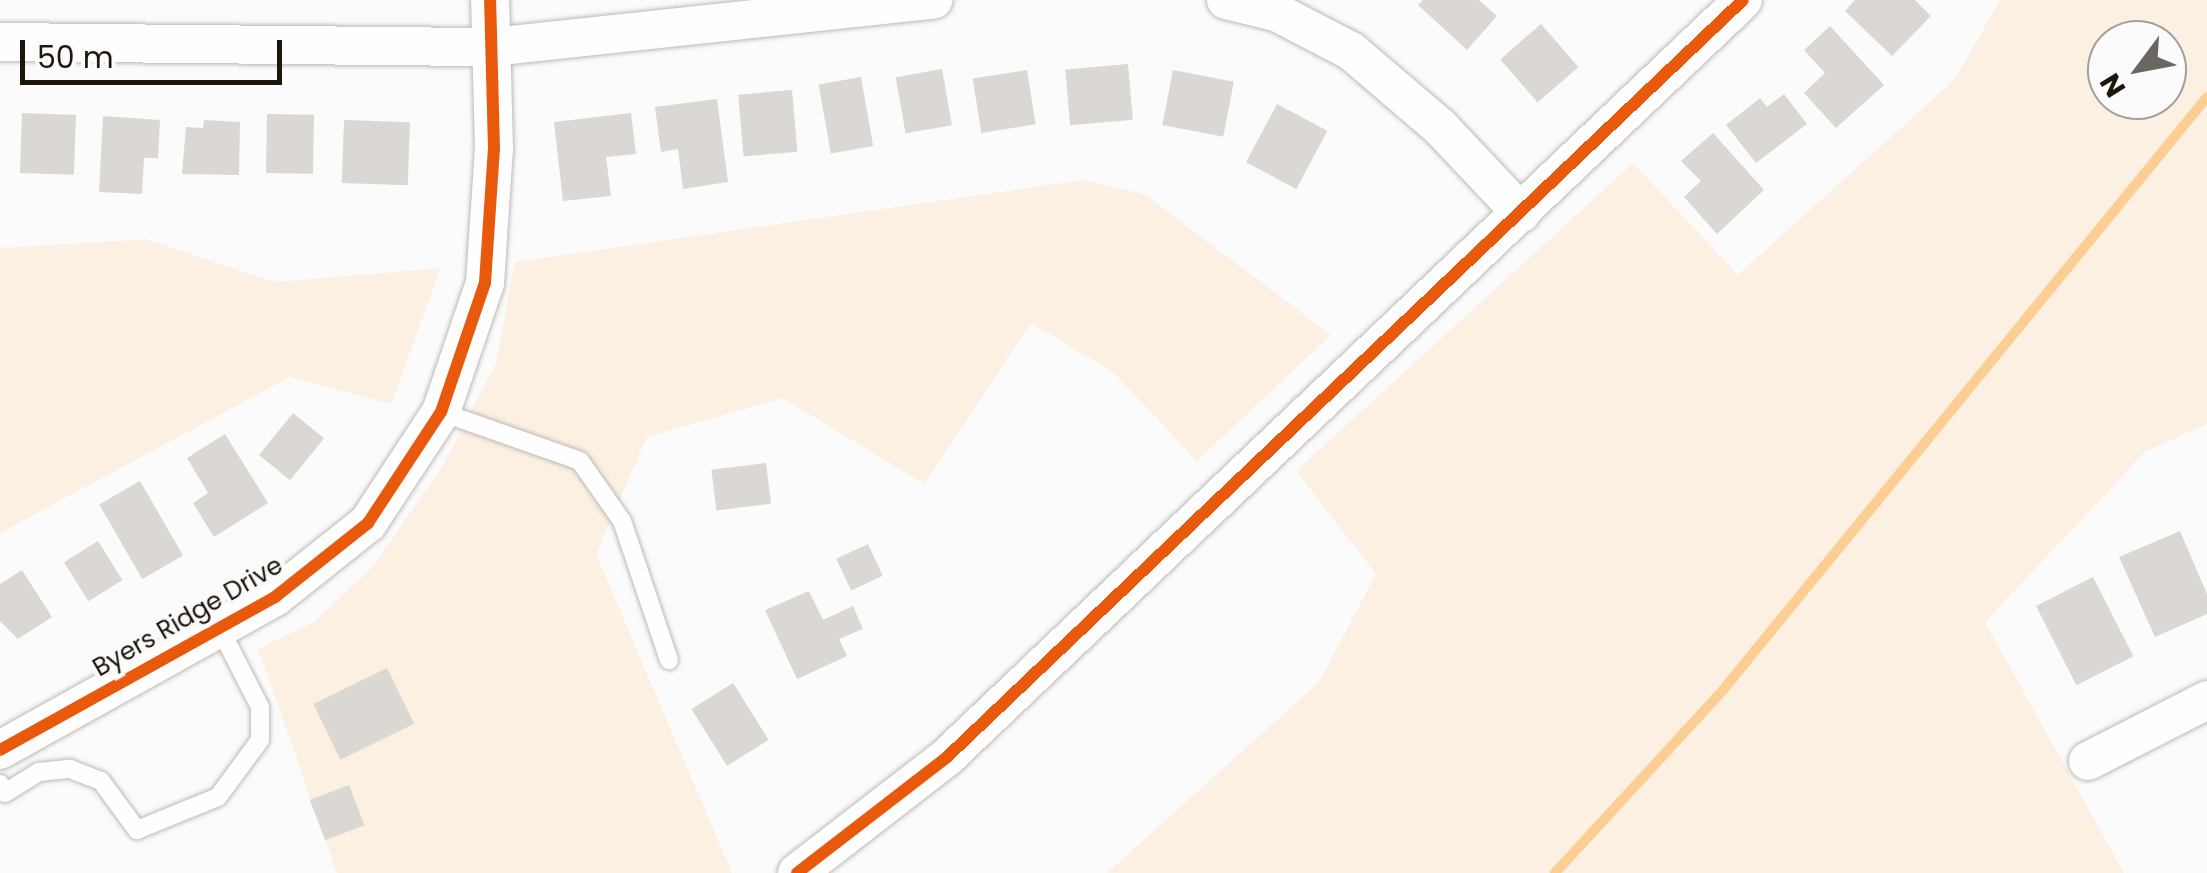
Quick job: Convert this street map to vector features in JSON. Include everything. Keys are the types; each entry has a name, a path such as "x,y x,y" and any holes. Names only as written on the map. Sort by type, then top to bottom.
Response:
{"street":[{"name":"Byers Ridge Drive","path":"0,750 275,597 368,523 441,412 486,283 490,0"},
{"path":"0,42 491,47 934,0"},
{"path":"1226,0 1276,12 1351,51 1442,128 1522,213"},
{"path":"797,873 937,766 1743,0"},
{"path":"2088,761 2207,700"}],"lane":[{"path":"441,412 580,461 622,521 669,660"},
{"path":"0,784 5,794 38,772 70,769 102,780 137,830 218,797 260,740 260,707 219,628"}],"shaded area":[{"path":"2000,0 2207,0 2207,424 2146,451 1985,622 2124,873 1107,873 1319,682 1376,574 1296,471 1633,163 1738,275 1955,79"},
{"path":"1083,180 1144,194 1331,335 1197,461 1113,372 1031,323 924,484 783,398 647,437 596,554 732,873 337,873 258,649 314,622 373,566 442,467 496,363 515,262"},
{"path":"147,239 275,282 441,268 391,404 290,377 0,533 0,248"}],"building":[{"path":"1423,0 1479,0 1497,16 1467,50 1418,5"},
{"path":"1855,0 1915,0 1931,16 1892,56 1845,11"},
{"path":"1541,24 1578,67 1538,102 1500,59"},
{"path":"1830,26 1884,85 1836,128 1804,93 1825,73 1804,50"},
{"path":"1128,64 1133,120 1070,125 1065,69"},
{"path":"942,69 952,125 906,133 896,77"},
{"path":"1027,70 1036,124 981,133 973,79"},
{"path":"1173,70 1234,82 1223,137 1162,125"},
{"path":"861,77 873,146 831,153 819,84"},
{"path":"792,90 797,152 744,156 738,95"},
{"path":"1784,94 1807,124 1756,163 1726,125 1760,98 1767,107"},
{"path":"717,99 728,182 683,189 678,149 661,152 655,107"},
{"path":"1277,104 1327,131 1296,189 1246,162"},
{"path":"22,113 76,115 74,175 20,173"},
{"path":"631,113 636,154 606,157 611,196 563,201 554,122"},
{"path":"267,114 314,115 313,174 266,173"},
{"path":"103,116 160,120 158,158 144,158 142,194 99,192"},
{"path":"204,120 240,122 239,175 182,174 186,127 203,128"},
{"path":"344,120 410,122 408,185 342,183"},
{"path":"1713,133 1764,190 1717,234 1684,197 1701,181 1681,161"},
{"path":"293,413 324,438 290,480 259,455"},
{"path":"225,434 268,503 214,537 193,503 208,493 187,458"},
{"path":"766,463 771,504 716,510 711,470"},
{"path":"140,481 183,555 142,579 99,505"},
{"path":"2180,531 2207,594 2207,614 2155,637 2119,557"},
{"path":"98,541 122,580 88,601 64,562"},
{"path":"868,544 883,576 851,591 836,559"},
{"path":"22,570 52,617 18,639 0,621 0,584"},
{"path":"2093,577 2133,656 2076,685 2036,606"},
{"path":"809,591 823,620 853,606 863,629 839,639 847,656 797,679 765,610"},
{"path":"387,668 414,724 340,760 313,704"},
{"path":"733,683 769,740 727,766 691,709"},
{"path":"349,785 364,825 325,840 310,800"}],"waterway":[{"path":"1555,873 1723,690 2207,97"}],"cycle path":[{"path":"0,750 275,597 368,523 441,412 485,283 494,149 490,0"},
{"path":"797,873 947,757 1743,0"}]}
